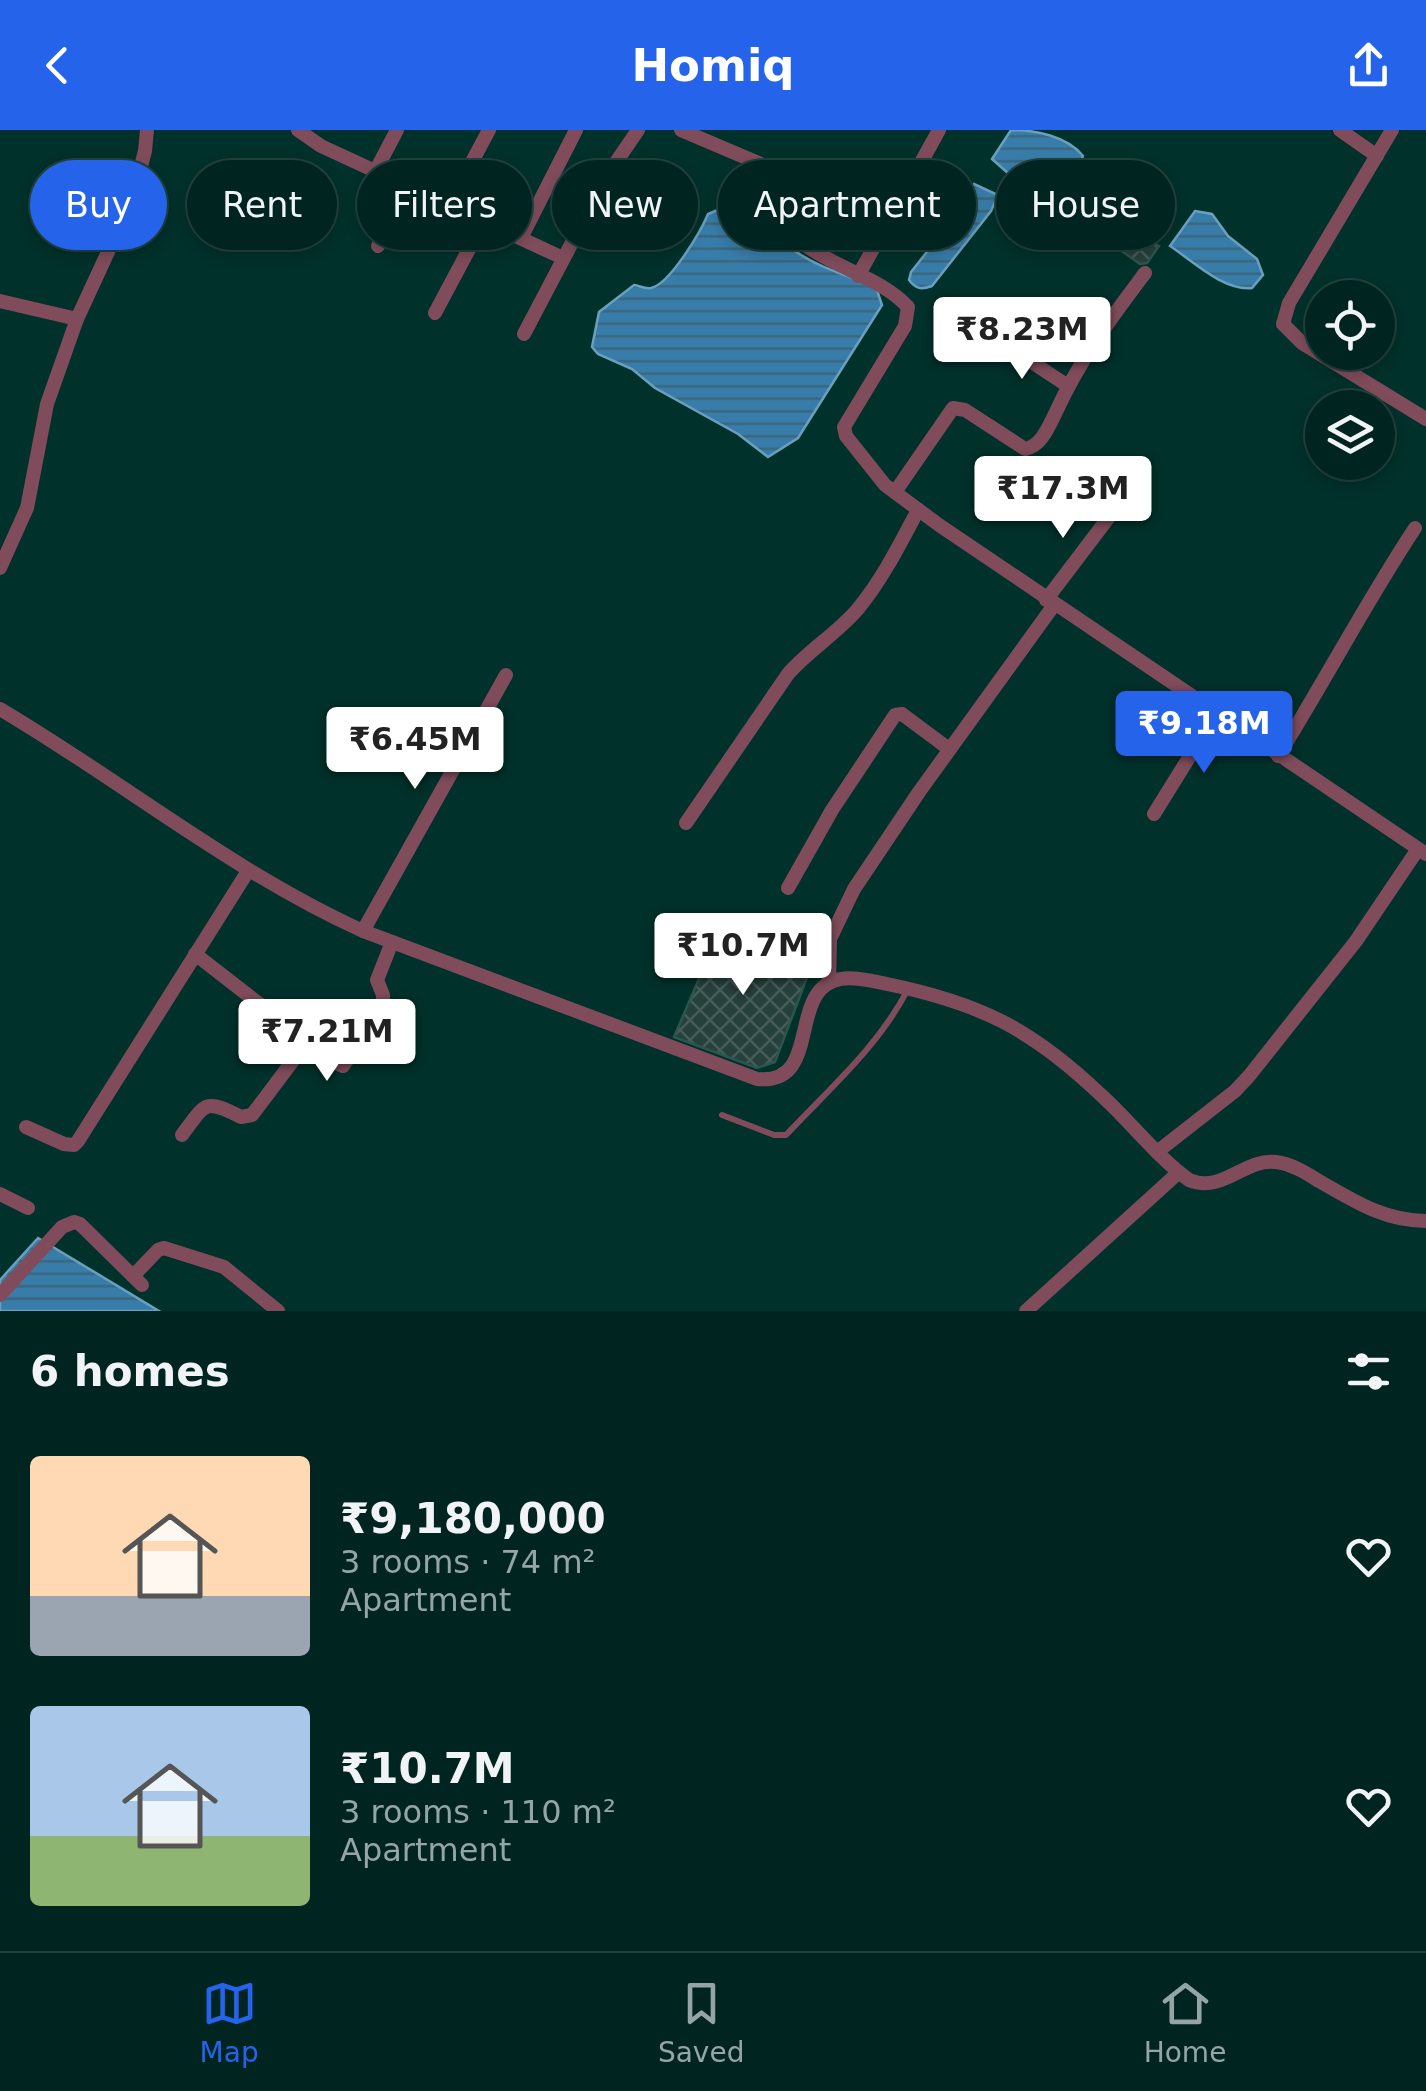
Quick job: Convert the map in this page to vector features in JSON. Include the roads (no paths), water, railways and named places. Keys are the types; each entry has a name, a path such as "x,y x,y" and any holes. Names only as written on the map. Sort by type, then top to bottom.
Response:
{"street":[{"path":"0,568 28,508 48,404 78,319 132,200 147,130"},
{"path":"298,130 321,146 357,162"},
{"path":"381,160 397,130"},
{"path":"473,160 489,130"},
{"path":"532,216 576,130"},
{"path":"524,334 608,174 638,130"},
{"path":"681,130 776,171 784,182 772,207 774,212 822,258 888,291 908,307 905,326 844,427 846,436 885,485 1050,602 1422,852 1249,1076 1157,1152"},
{"path":"858,276 939,130"},
{"path":"1340,130 1377,156"},
{"path":"1392,130 1289,303 1282,324 1302,343 1426,419"},
{"path":"532,243 563,258"},
{"path":"435,313 469,250"},
{"path":"895,492 954,408 965,410 1025,449 1032,448 1043,436 1086,351 1146,273"},
{"path":"0,300 78,319"},
{"path":"1000,341 1068,386"},
{"path":"829,983 830,938 838,918 876,855 1115,508"},
{"path":"686,823 788,674 835,632 876,585 918,510"},
{"path":"1278,756 1326,680 1374,590 1415,528"},
{"path":"362,931 506,675"},
{"path":"0,709 308,906 362,931 757,1078 781,1076 796,1060 812,1005 829,983 858,979 908,988 977,1008 1033,1038 1101,1094 1188,1180 1208,1185 1264,1162 1274,1162 1300,1170 1390,1218 1426,1221"},
{"path":"788,888 832,810 895,715 902,714 949,749"},
{"path":"1154,814 1216,714"},
{"path":"26,1126 70,1146 78,1140 248,871"},
{"path":"196,954 339,1066 348,1062 383,1006 376,980 392,942"},
{"path":"182,1135 209,1104 222,1106 241,1117 252,1115 307,1042"},
{"path":"1026,1311 1178,1172"},
{"path":"0,1194 28,1208"},
{"path":"0,1295 68,1223 80,1224 137,1280 158,1250 164,1248 224,1267 278,1311"}],"lane":[{"path":"722,1115 774,1135 786,1134 860,1057 908,988"}],"water":[{"path":"1011,130 1050,136 1083,156 1081,160 996,163 992,159"},
{"path":"976,185 996,194 991,211 976,230"},
{"path":"718,210 718,250 795,250 824,267 876,287 882,305 798,438 768,457 738,434 592,347 599,312 634,285 649,288 659,284 688,250 698,250 698,234 708,214"},
{"path":"1195,211 1212,214 1228,236 1257,259 1263,275 1252,288 1230,285 1175,250 1175,239"},
{"path":"928,250 960,250 932,286 916,287 909,280"},
{"path":"38,1238 159,1311 0,1311 0,1280"}]}
